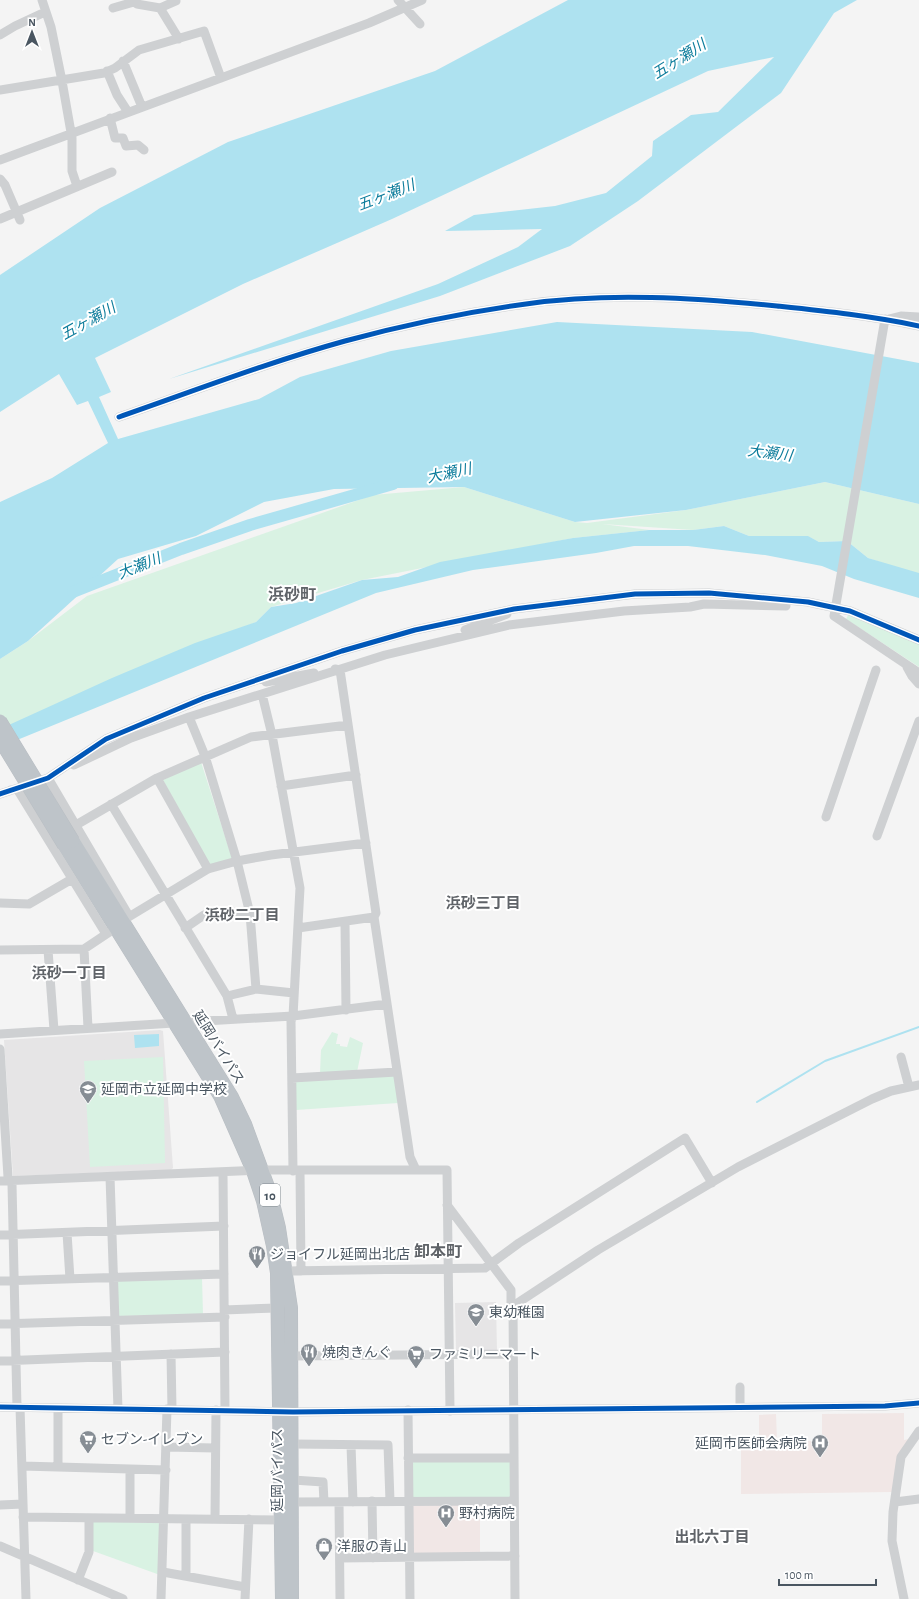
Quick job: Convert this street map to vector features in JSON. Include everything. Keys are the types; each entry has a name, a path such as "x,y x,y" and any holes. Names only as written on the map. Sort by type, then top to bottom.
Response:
{"highway":[{"name":"延岡バイパス","path":"0,721 68,843"},
{"name":"延岡バイパス","path":"0,740 68,843 179,1022 232,1097 245,1124 257,1171 273,1246 277,1273 276,1308 286,1411 293,1444 292,1599"},
{"name":"延岡バイパス","path":"257,1171 279,1228 291,1308 292,1356 286,1411 281,1520 282,1599"}],"street":[{"path":"42,0 51,27 62,80 71,133 72,171 77,186"},
{"path":"398,0 420,24"},
{"path":"0,160 406,8 422,0"},
{"path":"113,8 134,1 137,4 160,8 176,1"},
{"path":"160,8 179,39"},
{"path":"0,35 22,22 45,12"},
{"path":"0,90 107,72 134,52 204,31 221,78"},
{"path":"123,61 142,107"},
{"path":"107,72 117,95 128,112"},
{"path":"110,118 115,138 123,138 126,146 138,145 144,150"},
{"path":"0,219 15,211 112,172"},
{"path":"0,179 5,185 20,220"},
{"path":"119,418 271,364 346,341 462,314 528,303 594,298 679,299 767,305 885,323 919,326"},
{"path":"885,323 901,316 919,317"},
{"path":"885,323 834,616 919,674"},
{"path":"0,793 17,789 48,778 106,739 204,698 342,651 415,630 514,608 601,598 667,593 710,593 836,605 919,640"},
{"path":"68,764 73,766 131,738 189,716 385,655 509,625 624,611 690,607 704,604 801,606 808,602"},
{"path":"448,639 453,635 510,613 514,608"},
{"path":"906,665 912,676 919,684"},
{"path":"256,680 264,682 334,669 340,670"},
{"path":"340,670 376,913 374,917 397,1072 410,1157 416,1170"},
{"path":"826,817 876,670"},
{"path":"262,694 272,735 300,888 293,1016 290,1021 301,1271"},
{"path":"189,716 205,756 237,861 249,911 256,989"},
{"path":"877,836 919,721"},
{"path":"76,825 157,778 251,737 348,725"},
{"path":"281,786 356,774"},
{"path":"48,778 76,825 118,925"},
{"path":"157,778 208,870"},
{"path":"17,789 72,879 118,925"},
{"path":"111,804 227,996 233,1019"},
{"path":"0,950 84,949 118,925 208,870 237,861 366,843"},
{"path":"0,903 29,904 72,879"},
{"path":"186,928 204,915 249,911"},
{"path":"298,928 374,917"},
{"path":"345,922 346,1010"},
{"path":"84,949 88,1028"},
{"path":"48,950 54,1030"},
{"path":"227,996 256,989 294,993"},
{"path":"0,1034 293,1016 387,1004"},
{"path":"0,1049 3,1147 8,1177 12,1184 15,1281 14,1324 22,1466 26,1599"},
{"path":"901,1057 909,1087"},
{"path":"292,1078 397,1072"},
{"path":"513,1306 604,1246 738,1167 858,1106 891,1091 919,1085"},
{"path":"286,1271 485,1268 519,1243 685,1138 712,1183"},
{"path":"0,1181 257,1171 447,1170 450,1410"},
{"path":"224,1173 225,1410"},
{"path":"110,1177 118,1409"},
{"path":"447,1205 511,1290 511,1303 513,1306 514,1354 515,1599"},
{"path":"0,1236 224,1226"},
{"path":"67,1233 70,1279"},
{"path":"0,1281 224,1274"},
{"path":"0,1324 116,1320 276,1308"},
{"path":"0,1361 117,1355 225,1352"},
{"path":"161,1599 165,1519 166,1446 171,1354"},
{"path":"292,1356 514,1354"},
{"path":"740,1387 740,1407"},
{"path":"0,1407 286,1411 884,1406 919,1403"},
{"path":"58,1408 58,1467"},
{"path":"215,1519 216,1410"},
{"path":"408,1410 410,1599"},
{"path":"904,1599 892,1541 895,1502 901,1457 919,1431"},
{"path":"293,1444 388,1445 390,1501"},
{"path":"351,1445 353,1502"},
{"path":"166,1446 215,1448"},
{"path":"408,1458 514,1458"},
{"path":"22,1466 166,1470"},
{"path":"130,1469 130,1518"},
{"path":"293,1480 323,1482 324,1502"},
{"path":"895,1502 919,1499"},
{"path":"293,1502 514,1501"},
{"path":"339,1502 340,1599"},
{"path":"372,1502 374,1558"},
{"path":"0,1505 23,1504"},
{"path":"23,1517 281,1520"},
{"path":"78,1580 89,1552 89,1518"},
{"path":"186,1519 186,1576"},
{"path":"245,1599 249,1519"},
{"path":"0,1546 123,1599"},
{"path":"340,1558 515,1556"},
{"path":"163,1572 245,1587"}],"shaded area":[{"name":"延岡市立延岡中学校","path":"163,1031 173,1168 171,1170 13,1176 4,1040"},
{"name":"東幼稚園","path":"496,1302 497,1352 456,1351 455,1303"},
{"name":"延岡市医師会病院","path":"904,1413 904,1440 909,1439 892,1492 741,1494 741,1442 759,1441 759,1415 776,1414 777,1441 822,1441 822,1414"},
{"name":"野村病院","path":"480,1503 480,1554 412,1553 411,1504"}],"green space":[{"path":"825,482 919,504 919,575 868,558 847,541 819,542 807,536 749,536 724,526 693,530 602,524 650,530 573,538 362,580 271,607 256,622 0,732 0,659 28,641 87,596 373,495 464,487 575,522 587,523 686,510"},
{"path":"848,615 919,644 919,667 846,619"},
{"path":"201,762 232,858 210,866 163,780"},
{"path":"332,1032 338,1034 336,1044 340,1044 340,1046 347,1047 350,1037 363,1043 357,1072 320,1073 321,1050"},
{"path":"163,1057 165,1163 90,1167 84,1061"},
{"path":"394,1075 398,1103 296,1110 296,1081"},
{"path":"202,1277 203,1315 117,1316 116,1280"},
{"path":"410,1459 511,1460 511,1498 411,1498"},
{"path":"91,1521 161,1523 160,1575 93,1551"}],"water":[{"name":"五ヶ瀬川","path":"568,0 857,0 834,13 781,93 638,201 570,246 440,296 169,379 438,284 518,247 542,229 445,231 474,215 555,206 606,193 652,156 653,141 691,115 718,112 774,57 708,71 392,219 243,284 95,358 111,392 99,397 118,439 259,399 300,377 391,351 557,322 752,332 919,363 919,504 825,482 686,510 575,522 464,487 334,489 264,502 196,536 118,559 28,641 0,659 0,502 52,478 108,443 88,401 77,405 59,374 0,412 0,275 100,208 228,142 435,71"},
{"path":"724,526 749,536 808,536 819,542 847,541 868,558 919,573 919,598 854,579 822,566 765,555 688,546 634,546 596,553 473,570 376,593 0,747 0,729 112,678 195,643 256,622 271,607 296,603 362,580 398,577 440,562 573,538 649,530 693,530"},
{"path":"159,1034 159,1046 135,1048 134,1035"}],"waterway":[{"name":"大瀬川","path":"73,592 181,549 250,525 393,484"},
{"path":"757,1102 825,1061 919,1027"}],"cycle path":[{"path":"119,417 260,367 345,341 412,324 458,315 557,300 620,297 715,301 830,312 884,319 919,326"},
{"path":"0,794 48,778 106,739 204,698 342,651 415,630 514,609 635,594 709,593 808,602 850,611 919,640"},
{"path":"0,1407 293,1412 885,1406 919,1403"}],"place":[{"name":"延岡市立延岡中学校","path":"88,1104"},
{"name":"ジョイフル延岡出北店","path":"257,1269"},
{"name":"東幼稚園","path":"476,1327"},
{"name":"焼肉きんぐ","path":"309,1367"},
{"name":"ファミリーマート","path":"416,1369"},
{"name":"セブン-イレブン","path":"88,1454"},
{"name":"延岡市医師会病院","path":"820,1458"},
{"name":"野村病院","path":"446,1528"},
{"name":"洋服の青山","path":"324,1561"}],"district":[{"name":"浜砂町","path":"292,594"},
{"name":"浜砂三丁目","path":"483,903"},
{"name":"浜砂二丁目","path":"242,915"},
{"name":"浜砂一丁目","path":"69,973"},
{"name":"卸本町","path":"438,1251"},
{"name":"出北六丁目","path":"712,1537"}]}
